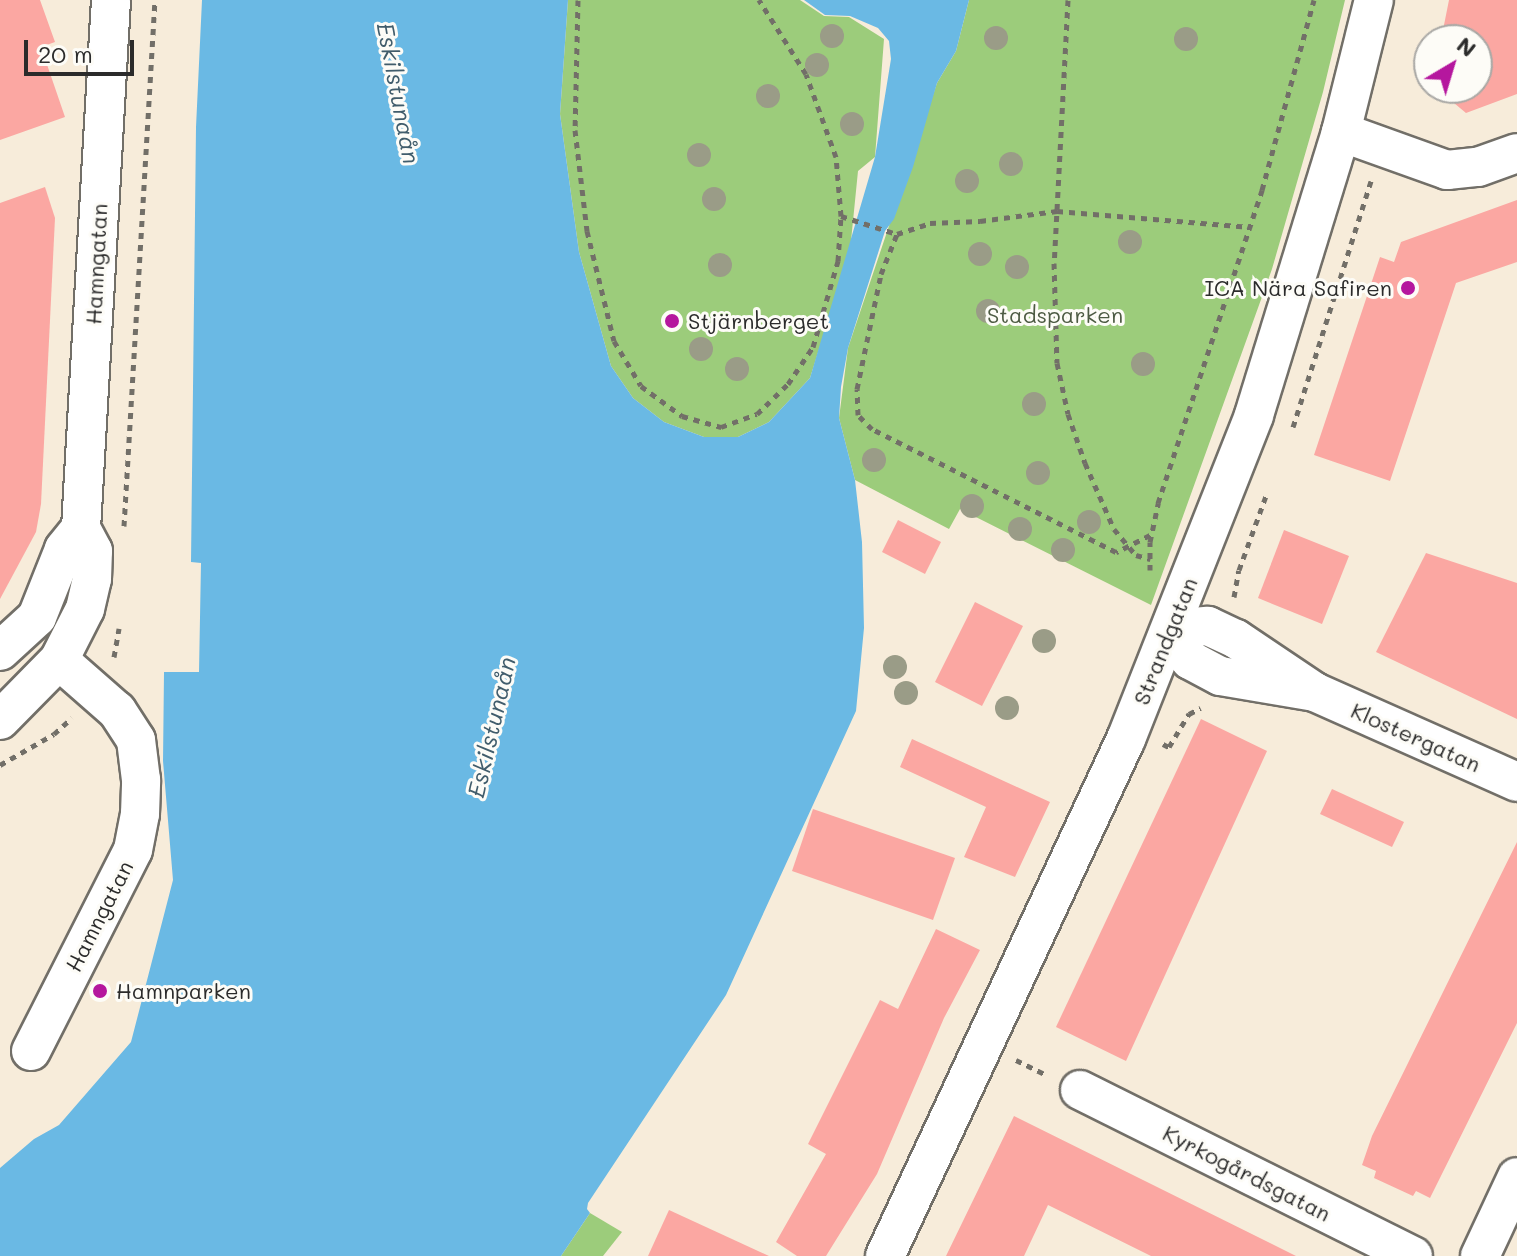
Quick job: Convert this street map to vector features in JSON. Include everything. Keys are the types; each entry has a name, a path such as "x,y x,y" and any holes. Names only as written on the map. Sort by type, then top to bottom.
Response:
{"street":[{"name":"Hamngatan","path":"31,1051 133,850 140,814 141,780 136,740 117,711 59,660 85,609 92,579 93,551 81,528 111,0"},
{"name":"Strandgatan","path":"885,1256 1126,739 1171,629 1254,415 1341,132 1374,0"},
{"path":"1341,132 1447,170 1478,167 1517,153"},
{"path":"10,642 37,617 64,549 81,528"},
{"name":"Klostergatan","path":"1171,629 1190,660 1220,676 1315,692 1517,782"},
{"path":"0,720 59,660"},
{"name":"Kyrkogårdsgatan","path":"1080,1090 1413,1256"},
{"path":"1480,1256 1517,1177"}],"path":[{"path":"578,0 575,130 587,231 614,341 641,386 682,416 721,427 757,414 788,384 813,347 838,261 841,216 836,157 806,74 759,0"},
{"path":"1068,0 1053,313 1062,389 1085,463 1114,529 1136,555 1150,559"},
{"path":"1150,542 1158,503 1250,227 1289,98 1314,0"},
{"path":"841,216 897,234 930,223 980,221 1057,211 1250,227"},
{"path":"897,234 881,274 864,347 857,389 858,415 872,429 1116,552 1151,534"}],"green space":[{"path":"568,0 800,0 824,16 849,17 884,39 875,157 858,171 850,251 810,378 769,422 738,437 704,437 664,422 633,398 611,366 579,252 560,114"},
{"name":"Stadsparken","path":"969,0 1345,0 1323,92 1272,269 1151,605 960,509 949,529 855,480 839,418 848,348 937,83 956,51"},
{"path":"590,1213 622,1232 603,1256 561,1256"}],"water":[{"name":"Eskilstunaån","path":"202,0 568,0 560,114 579,252 611,366 633,398 664,422 704,437 738,437 769,422 810,378 875,157 891,59 889,41 878,28 850,16 825,15 804,0 969,0 956,51 937,83 913,167 894,219 885,231 848,348 841,387 839,418 855,480 862,542 864,628 856,711 726,995 588,1203 590,1213 561,1256 0,1256 0,1168 34,1139 59,1125 131,1042 173,880 163,761 164,672 199,672 201,563 191,562 196,127"}],"building":[{"path":"0,0 40,0 55,42 41,47 65,117 0,140"},
{"path":"1449,0 1517,0 1517,94 1493,103 1493,24 1444,24"},
{"path":"1455,104 1490,104 1466,113"},
{"path":"45,187 55,218 41,504 36,532 0,599 0,203"},
{"path":"1517,200 1517,262 1456,283 1390,481 1314,455 1380,257 1394,262 1401,242"},
{"path":"898,520 941,542 925,574 882,552"},
{"path":"1284,530 1349,556 1322,624 1258,598"},
{"path":"1426,553 1517,583 1517,719 1376,652"},
{"path":"975,602 1023,626 982,706 935,682"},
{"path":"1201,719 1267,751 1126,1061 1056,1027"},
{"path":"912,739 1050,802 1015,877 964,857 986,807 900,767"},
{"path":"1332,789 1404,822 1392,847 1320,814"},
{"path":"813,809 955,858 933,920 792,871"},
{"path":"1517,842 1517,1023 1430,1198 1416,1191 1413,1196 1374,1178 1376,1171 1362,1165 1372,1136"},
{"path":"936,929 980,950 944,1018 877,1174 826,1256 797,1256 776,1242 826,1154 808,1144 880,1000 898,1009"},
{"path":"1014,1116 1296,1256 1151,1256 1048,1205 1024,1256 946,1256"},
{"path":"669,1210 769,1256 648,1256"}],"place":[{"name":"ICA Nära Safiren","path":"1408,288"},
{"name":"Stjärnberget","path":"672,321"},
{"name":"Hamnparken","path":"100,991"}]}
